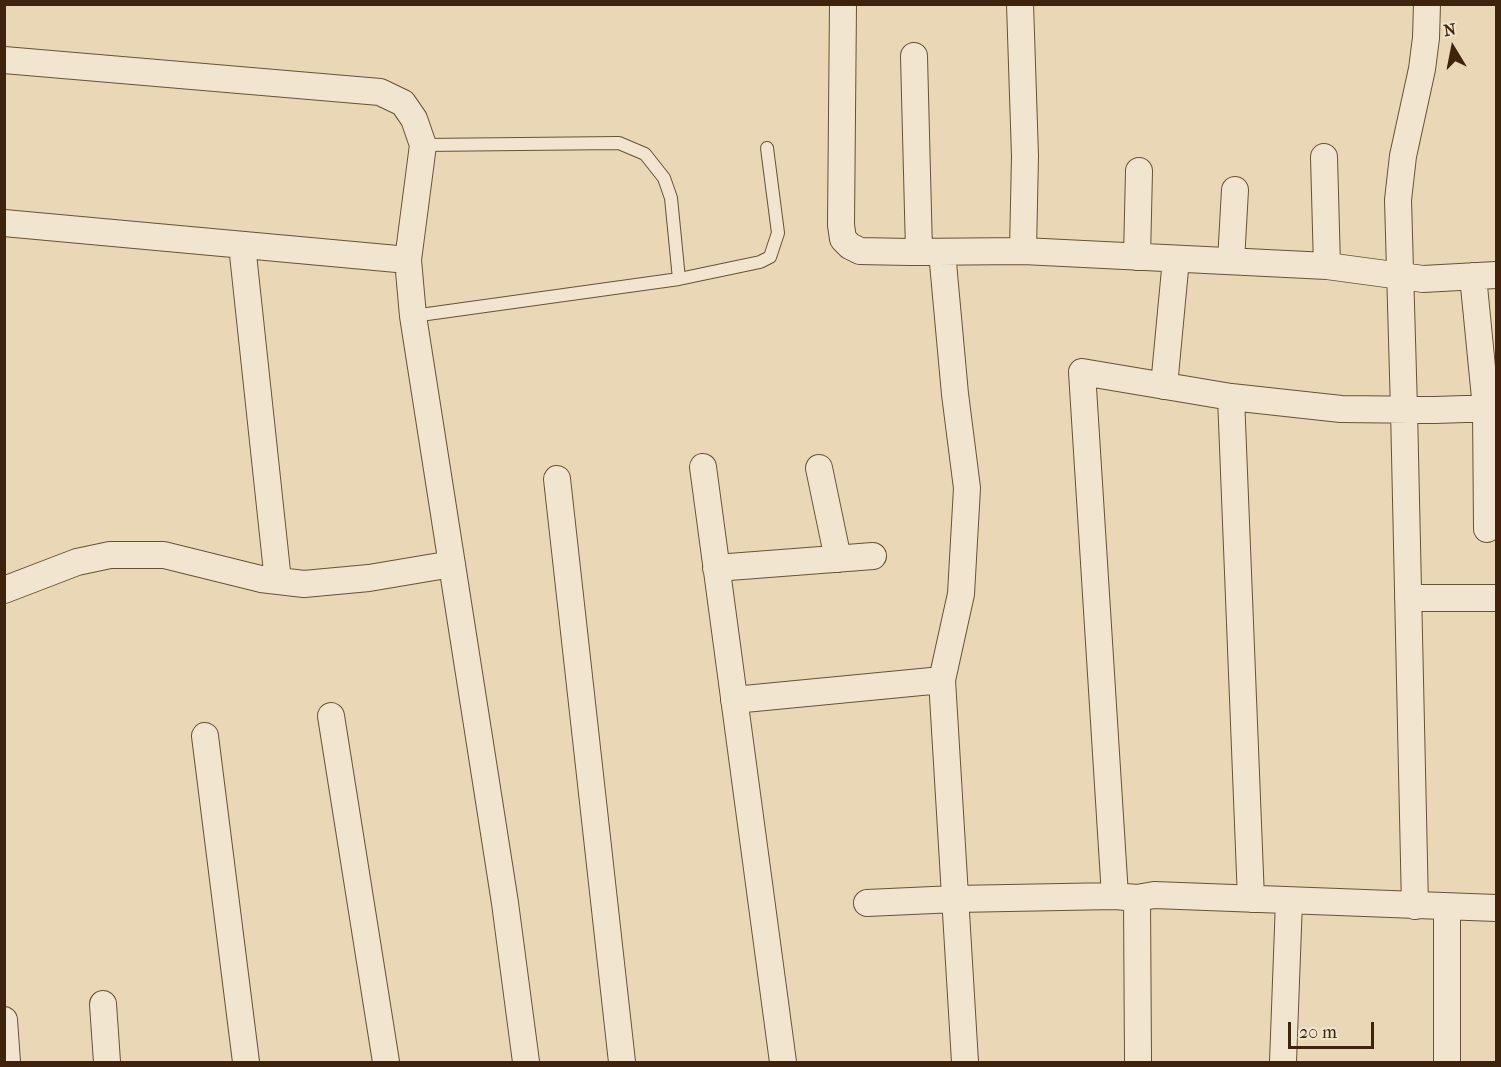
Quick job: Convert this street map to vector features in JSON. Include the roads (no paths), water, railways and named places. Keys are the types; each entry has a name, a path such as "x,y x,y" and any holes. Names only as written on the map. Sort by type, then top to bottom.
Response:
{"street":[{"path":"843,4 841,214 843,239 860,251 1023,251 1231,261 1327,266 1423,279 1485,275 1491,408 1487,529"},
{"path":"1020,4 1025,156 1023,251"},
{"path":"1415,906 1398,200 1403,156 1422,69 1427,4"},
{"path":"914,56 930,251 955,394 967,488 961,594 942,680 965,1062"},
{"path":"4,60 380,92 403,103 414,119 423,145 408,260 413,316 505,903 526,1062"},
{"path":"1324,157 1327,266"},
{"path":"1137,257 1139,171"},
{"path":"1231,261 1235,190"},
{"path":"4,223 408,260"},
{"path":"242,245 278,581"},
{"path":"1164,386 1176,259"},
{"path":"1138,1062 1082,372 1231,397 1341,409 1491,408"},
{"path":"1231,397 1251,899"},
{"path":"703,467 783,1062"},
{"path":"819,468 838,559"},
{"path":"557,479 622,1062"},
{"path":"4,590 76,562 110,555 164,555 261,579 304,584 369,578 452,564"},
{"path":"716,568 873,556"},
{"path":"1408,598 1497,598"},
{"path":"734,700 942,680"},
{"path":"331,716 386,1062"},
{"path":"205,736 246,1062"},
{"path":"867,903 955,899 1154,896 1497,908"},
{"path":"1283,1062 1289,901"},
{"path":"1447,907 1448,1062"},
{"path":"103,1004 107,1062"},
{"path":"4,1020 7,1062"}],"lane":[{"path":"423,145 619,143 645,154 664,178 671,198 680,279"},
{"path":"413,316 680,279 760,262 770,257 778,233 767,148"}]}
